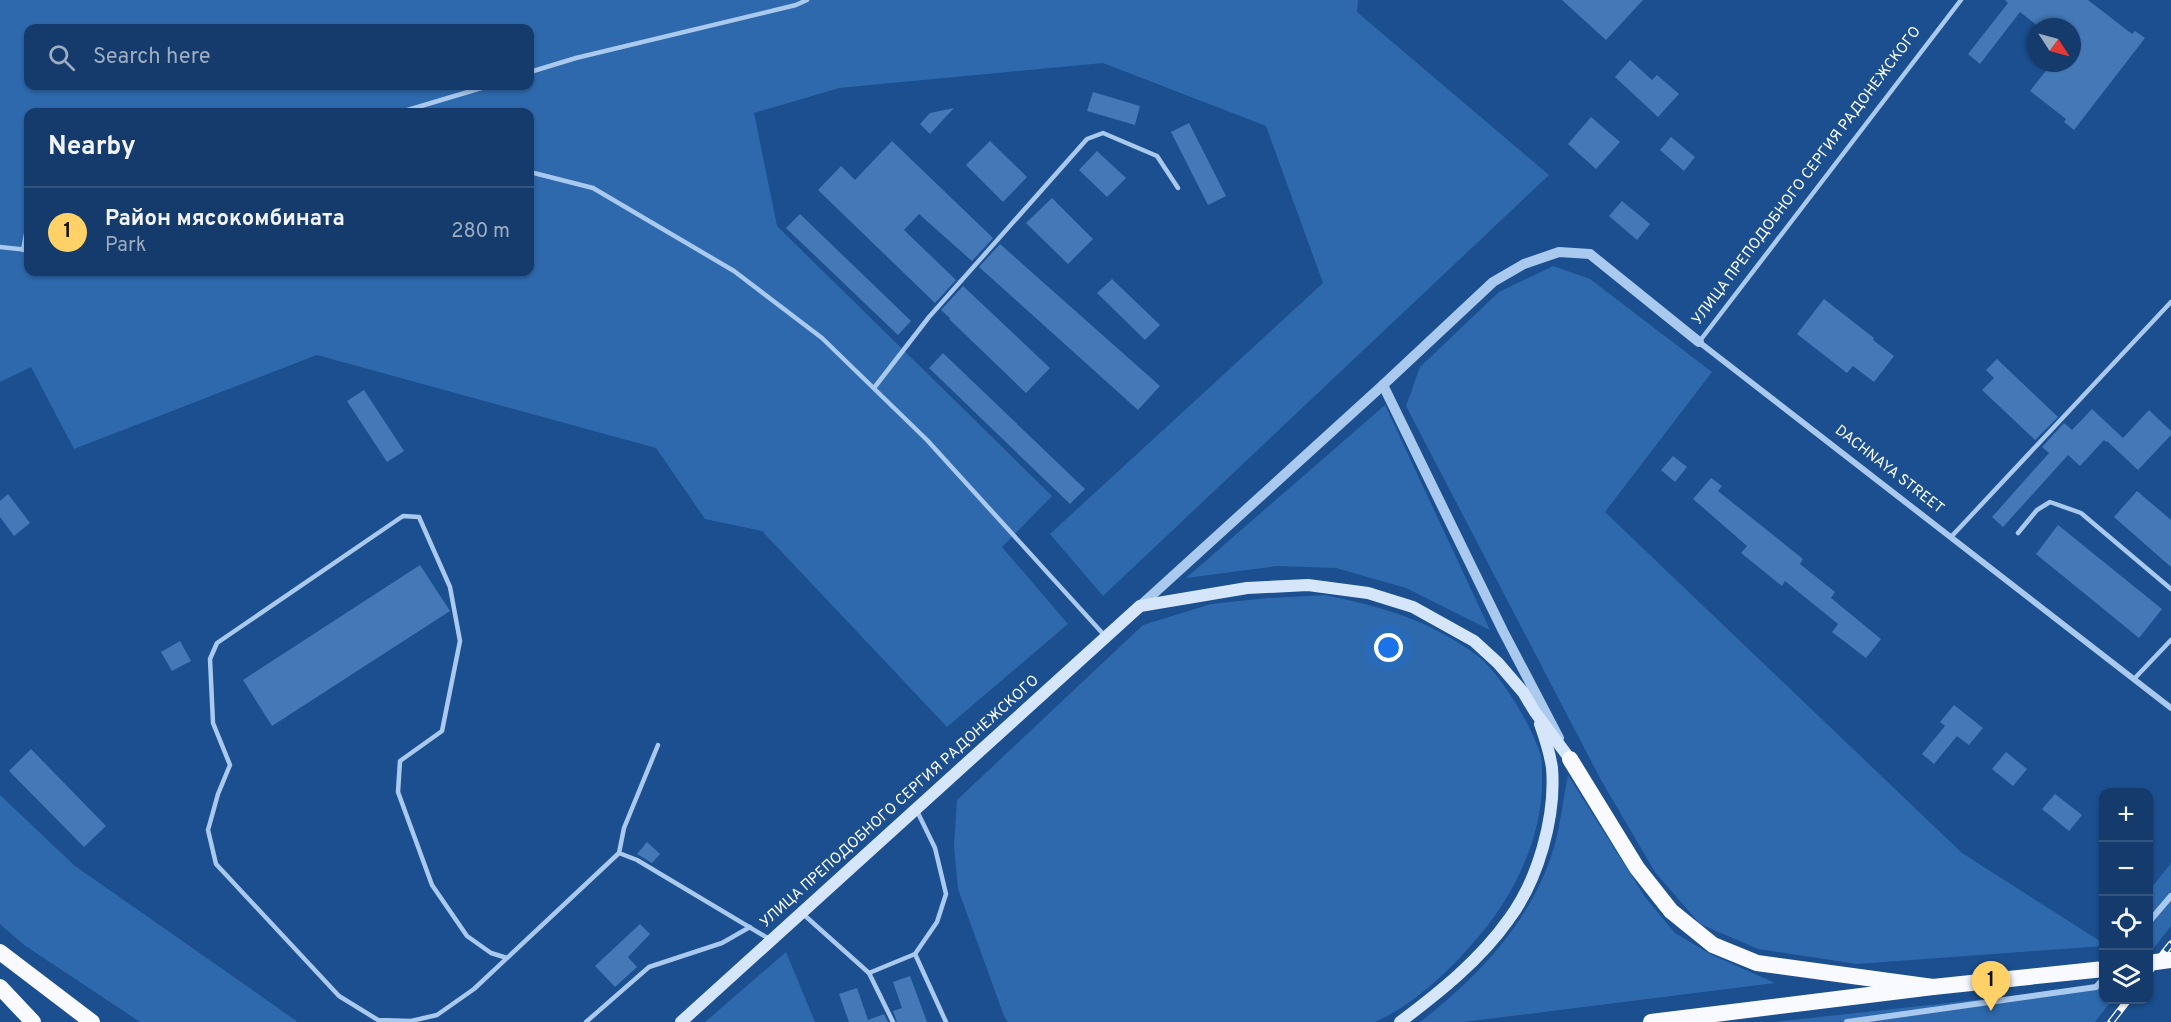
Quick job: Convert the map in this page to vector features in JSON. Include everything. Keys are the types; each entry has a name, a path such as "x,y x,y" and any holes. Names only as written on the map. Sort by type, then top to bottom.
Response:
{"highway":[{"path":"1570,759 1637,868 1671,911 1713,945 1757,963 1933,987"},
{"path":"0,952 92,1022"},
{"path":"2153,962 2171,960"},
{"path":"1651,1022 1933,987 2099,969"},
{"path":"0,987 33,1022"}],"main road":[{"path":"1140,606 1247,588 1308,585 1368,593 1413,607 1474,641 1498,663 1523,692 1570,759"},
{"name":"УЛИЦА ПРЕПОДОБНОГО СЕРГИЯ РАДОНЕЖСКОГО","path":"681,1022 1140,606"},
{"path":"1400,1022 1432,998 1484,951 1510,919 1524,895 1545,841 1553,787 1552,765 1535,712"}],"street":[{"name":"DACHNAYA STREET","path":"1383,385 1493,282 1524,264 1559,252 1590,254 1699,342 2171,708"},
{"path":"1140,606 1383,385 1503,631 1570,759"},
{"path":"1503,631 1523,692"},
{"path":"2153,917 2171,896"},
{"path":"1847,1022 2096,987 2099,983"}],"lane":[{"path":"534,71 576,58 796,5 807,0"},
{"name":"УЛИЦА ПРЕПОДОБНОГО СЕРГИЯ РАДОНЕЖСКОГО","path":"1699,342 1961,0"},
{"path":"414,108 474,90"},
{"path":"874,388 929,317 1087,139 1103,133 1157,156 1178,188"},
{"path":"534,173 593,188 735,271 822,338 927,440 1105,636"},
{"path":"0,247 24,250"},
{"path":"1951,537 2171,302"},
{"path":"2018,533 2037,510 2050,502 2064,506 2081,513 2171,589"},
{"path":"507,958 491,954 466,936 432,885 398,792 400,761 442,731 460,641 450,587 419,517 403,516 217,643 210,659 213,723 230,765 218,794 208,830 216,864 339,996 378,1020 411,1021 437,1016 474,989 619,853 624,828 658,745"},
{"path":"2134,679 2171,640"},
{"path":"869,972 915,954 937,922 946,894 935,848 915,809"},
{"path":"619,853 637,860 772,940"},
{"path":"801,913 869,972 893,1022"},
{"path":"586,1022 649,967 722,943 750,927"},
{"path":"915,954 946,1022"}],"shaded area":[{"path":"0,0 1358,0 1357,12 1549,175 1103,596 1050,534 1323,283 1266,126 1103,63 839,88 754,113 777,226 1052,496 1002,547 1068,624 947,727 762,531 705,519 656,448 317,355 74,449 31,367 0,382"},
{"path":"1553,266 1590,279 1712,372 1605,512 1962,853 2099,940 2099,946 1857,964 1758,949 1700,924 1655,872 1601,780 1406,406 1420,367 1499,292"},
{"path":"1385,405 1490,630 1406,588 1336,568 1277,566 1186,578"},
{"path":"1324,595 1406,617 1443,633 1461,644 1493,671 1529,727 1541,758 1542,795 1539,815 1528,854 1500,909 1464,953 1437,980 1407,1004 1375,1022 1008,1022 958,889 954,846 957,800 1143,625 1211,604"},
{"path":"1568,775 1645,897 1675,933 1712,955 1775,983 1463,1022 1420,1022 1442,1005 1483,966 1518,922 1545,873 1554,847"},
{"path":"0,795 75,866 298,1022 140,1022 24,945 0,924"},
{"path":"2171,863 2171,926 2153,949 2153,896 2153,886"},
{"path":"786,952 815,1022 705,1022"},
{"path":"2099,986 2099,1004 2109,1004 2095,1022 1774,1022"}],"building":[{"path":"1562,0 1643,0 1606,40"},
{"path":"2005,0 2088,0 2132,34 2135,31 2145,38 2074,130 2064,122 2066,119 2030,91 2045,72 2081,72 2081,18 2028,18 2020,12 1980,64 1968,54 2008,3"},
{"path":"1630,60 1652,80 1657,75 1679,94 1658,117 1615,77"},
{"path":"1093,92 1140,106 1135,125 1087,111"},
{"path":"954,108 930,134 920,124 930,113"},
{"path":"1591,117 1620,142 1596,169 1568,144"},
{"path":"1189,123 1226,196 1208,205 1171,132"},
{"path":"1671,137 1695,157 1684,171 1660,150"},
{"path":"892,141 993,238 972,261 919,214 904,230 956,280 935,303 818,190 841,166 855,180"},
{"path":"990,141 1027,177 1003,202 966,165"},
{"path":"1097,151 1126,178 1107,197 1079,170"},
{"path":"1052,198 1093,239 1068,264 1026,223"},
{"path":"1622,201 1650,224 1637,240 1609,216"},
{"path":"800,214 911,321 898,335 786,228"},
{"path":"1000,244 1160,386 1138,410 979,267"},
{"path":"1112,279 1160,325 1145,340 1097,293"},
{"path":"963,286 1050,368 1026,393 941,310"},
{"path":"1824,299 1894,356 1874,382 1853,366 1847,373 1797,334"},
{"path":"943,353 1085,489 1070,504 929,368"},
{"path":"1997,359 2058,417 2035,440 1982,390 1994,378 1986,370"},
{"path":"364,390 404,451 387,462 347,401"},
{"path":"2092,409 2123,438 2149,410 2171,431 2171,435 2138,470 2104,440 2080,466 2068,455 2003,527 1992,517 2049,453 2042,447 2064,423 2072,430"},
{"path":"1673,456 1687,467 1675,482 1661,470"},
{"path":"1711,478 1722,486 1718,491 1803,559 1800,564 1835,592 1831,598 1881,639 1866,658 1832,632 1838,624 1785,581 1782,586 1741,553 1747,546 1693,499"},
{"path":"2137,491 2171,520 2171,567 2114,517"},
{"path":"8,494 30,523 14,536 0,517 0,501"},
{"path":"2058,525 2162,609 2139,638 2036,554"},
{"path":"420,565 450,611 272,726 243,680"},
{"path":"180,641 191,661 172,671 161,652"},
{"path":"1954,705 1983,728 1969,745 1957,736 1934,764 1922,754 1945,726 1940,722"},
{"path":"31,749 106,826 84,847 9,771"},
{"path":"2006,752 2027,769 2013,786 1992,769"},
{"path":"2055,794 2082,815 2069,831 2042,809"},
{"path":"647,842 660,854 652,863 637,854"},
{"path":"640,924 650,934 628,957 637,967 615,987 595,966"},
{"path":"910,976 927,1022 897,1022 893,1011 902,1008 893,982"},
{"path":"857,988 868,1020 884,1014 888,1022 849,1022 839,994"}],"railway":[{"path":"2153,967 2171,944"},
{"path":"2111,1022 2125,1004"}],"place":[{"name":"Район мясокомбината","path":"1991,1011"}]}
